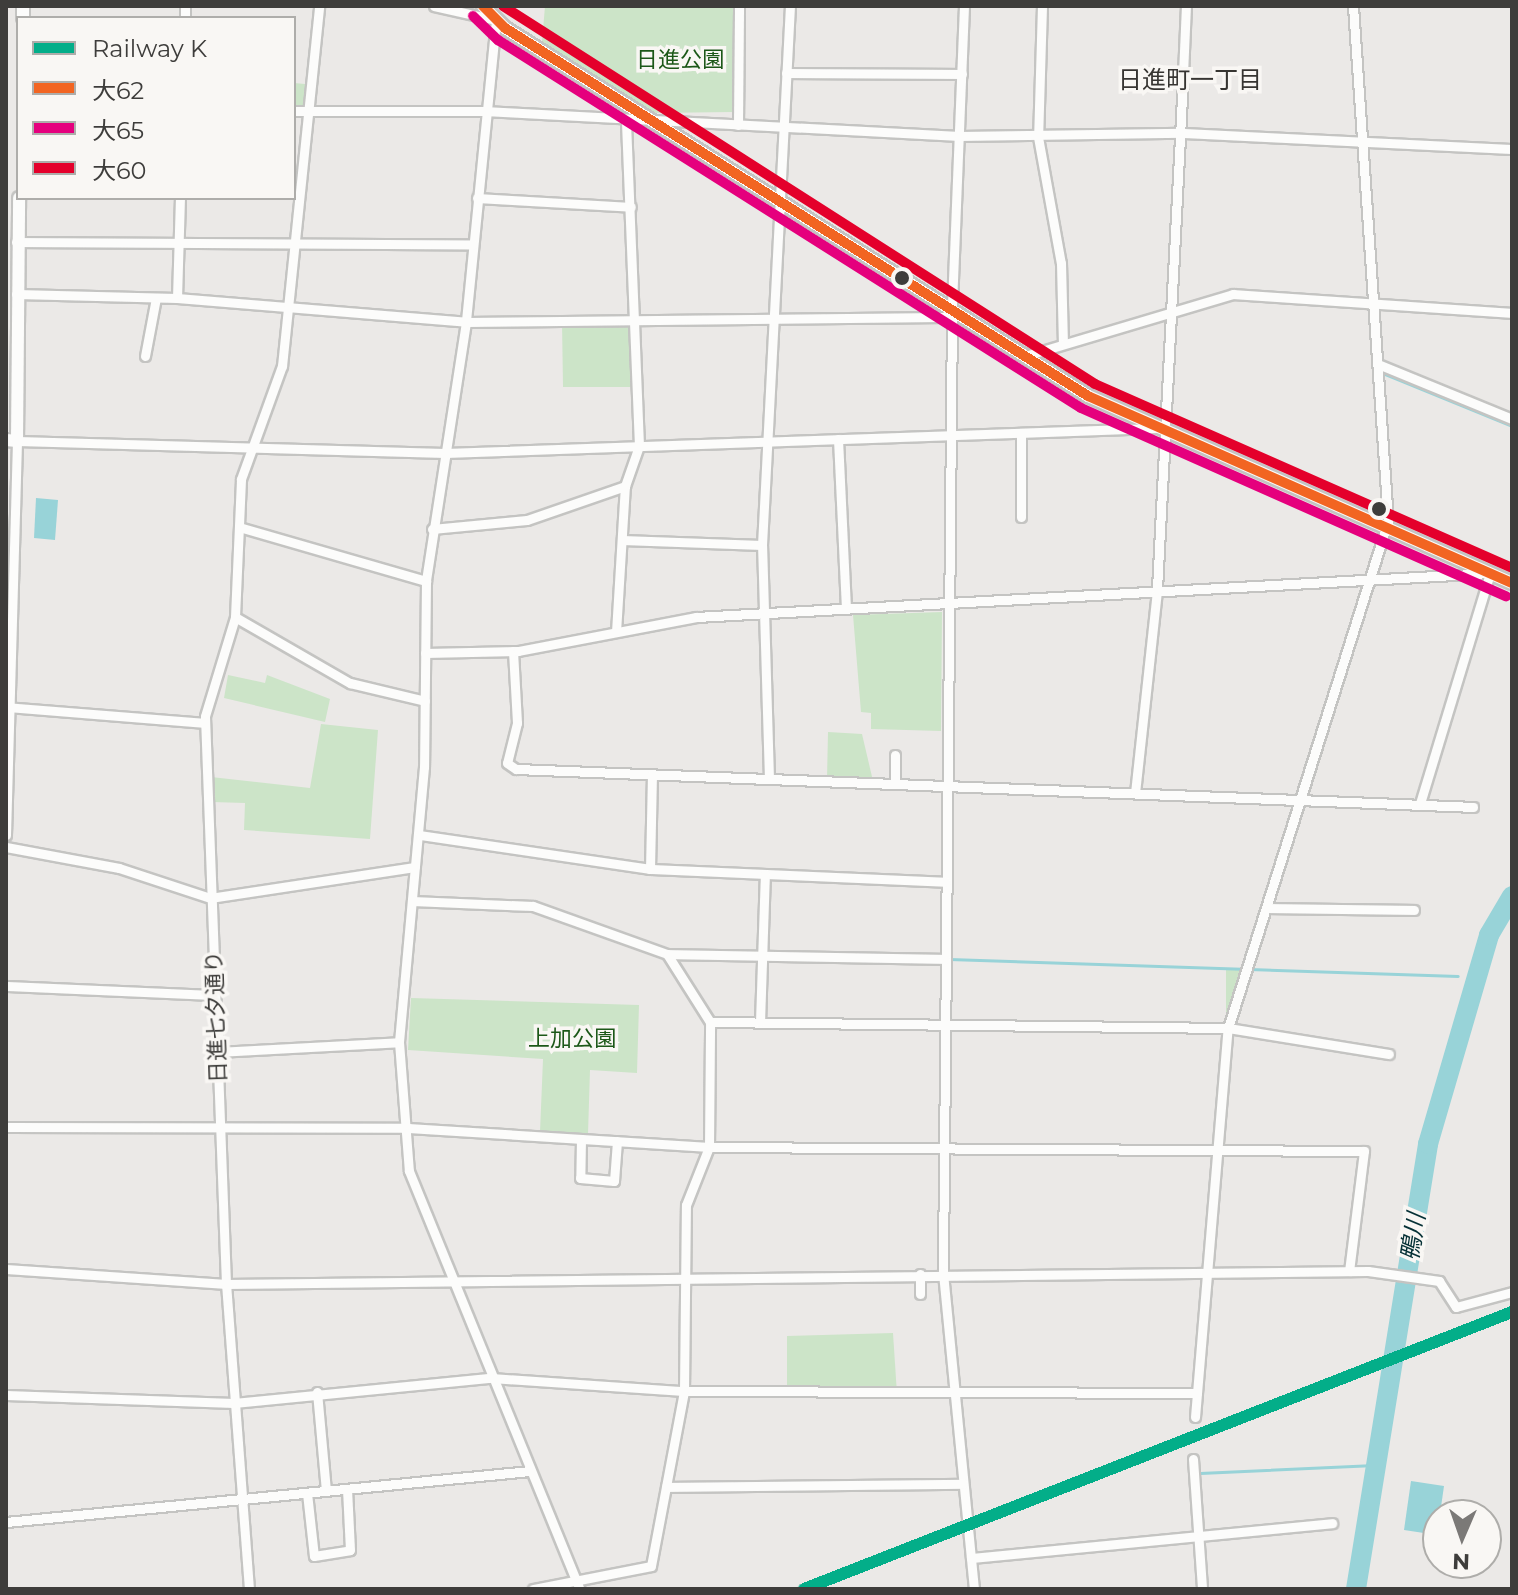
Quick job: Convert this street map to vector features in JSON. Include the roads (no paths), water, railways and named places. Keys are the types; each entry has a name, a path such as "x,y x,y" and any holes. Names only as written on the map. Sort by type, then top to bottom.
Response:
{"main road":[{"path":"483,6 496,20 780,204 1025,356 1161,430 1512,583"},
{"path":"496,20 497,6"},
{"path":"12,440 19,200"}],"street":[{"name":"日進七夕通り","path":"249,1589 226,1284 204,723 235,617 239,527 248,450 282,366 319,6"},
{"path":"434,6 496,20 484,111 466,322 426,581 420,835 399,1042 409,1171 578,1585"},
{"path":"738,125 739,6"},
{"path":"769,779 762,545 790,6"},
{"path":"964,6 952,311 943,1273 974,1589"},
{"path":"1042,6 1038,137 1061,263 1063,344"},
{"path":"1135,793 1157,589 1161,430 1174,312 1186,6"},
{"path":"1195,1417 1228,1028 1304,801 1387,527 1378,364 1359,140 1353,6"},
{"path":"786,73 962,74"},
{"path":"296,111 484,111 959,136 1183,133 1512,149"},
{"path":"616,632 625,486 639,446 626,119"},
{"path":"477,198 631,207"},
{"path":"177,298 180,200"},
{"path":"16,242 179,247 473,244"},
{"path":"16,294 177,298 466,322 774,320 952,311"},
{"path":"1025,356 1233,294 1512,313"},
{"path":"145,356 156,298"},
{"path":"1378,364 1512,419"},
{"path":"6,835 8,707 18,567 12,440 248,450 445,453 1161,430"},
{"path":"1021,433 1021,517"},
{"path":"838,439 846,607"},
{"path":"432,529 527,520 625,486"},
{"path":"239,527 426,581"},
{"path":"622,540 762,545"},
{"path":"6,566 18,567"},
{"path":"425,653 513,651 616,632 846,607 1490,573 1420,804"},
{"path":"235,617 350,683 425,701"},
{"path":"513,651 517,723 509,768 1473,807"},
{"path":"8,707 204,723"},
{"path":"895,755 895,784"},
{"path":"650,869 652,775"},
{"path":"420,835 650,869 946,882"},
{"path":"6,847 119,868 210,898 415,867"},
{"path":"760,1022 765,874"},
{"path":"412,901 533,906 667,954 945,959"},
{"path":"1269,908 1414,910"},
{"path":"533,1589 578,1585 651,1566 684,1391 689,1277 686,1205 709,1147 710,1022 667,954"},
{"path":"6,986 214,995"},
{"path":"710,1022 944,1021 1228,1028 1389,1054"},
{"path":"217,1052 399,1042"},
{"path":"6,1127 408,1128 709,1147 1364,1151 1349,1271"},
{"path":"581,1139 580,1178 614,1181 617,1141"},
{"path":"6,1269 226,1284 943,1273 1349,1271 1435,1281 1456,1307 1512,1292"},
{"path":"920,1274 920,1294"},
{"path":"6,1395 234,1403 317,1392 491,1378 684,1391 955,1396 1197,1393"},
{"path":"317,1392 326,1491"},
{"path":"1193,1459 1202,1589"},
{"path":"6,1522 530,1471"},
{"path":"666,1487 963,1484"},
{"path":"307,1493 314,1556 350,1550 347,1489"},
{"path":"971,1558 1332,1523"}],"water":[{"path":"36,498 58,500 55,540 34,538"},
{"path":"1411,1481 1444,1486 1442,1499 1422,1499 1422,1533 1404,1530"}],"waterway":[{"path":"1385,374 1512,426"},
{"name":"鴨川","path":"1356,1589 1428,1144 1489,935 1512,896"},
{"path":"949,959 1458,976"},
{"path":"1200,1473 1375,1465"}],"rail line":[{"name":"K","path":"804,1589 1512,1312"}],"district":[{"name":"日進町一丁目","path":"1190,80"}],"park label":[{"name":"日進公園","path":"680,60"},
{"name":"上加公園","path":"572,1039"}]}
